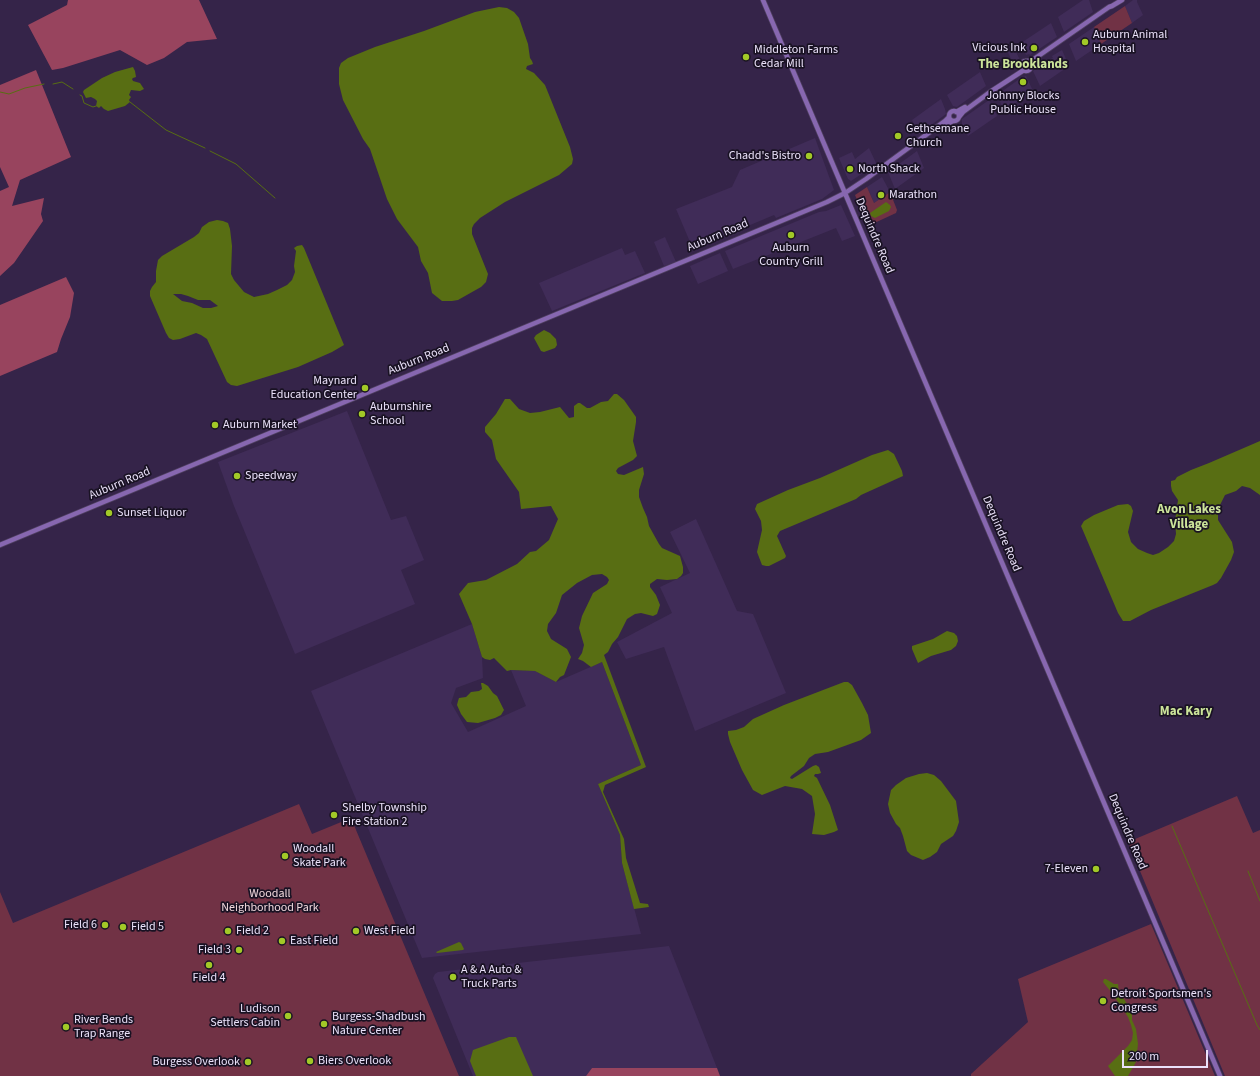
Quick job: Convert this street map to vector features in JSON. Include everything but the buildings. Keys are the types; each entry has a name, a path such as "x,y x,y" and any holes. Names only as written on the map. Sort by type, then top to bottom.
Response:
{"main road":[{"name":"Dequindre Road","path":"763,0 1220,1076"},
{"path":"1023,68 964,112 956,121 951,119 951,112 956,112 962,109 1023,68 1029,69 1029,64 1034,59 1109,7 1122,0"},
{"path":"1023,68 1023,62 1029,64"},
{"path":"956,112 959,117"},
{"name":"Auburn Road","path":"0,546 207,458 820,205 845,193 891,162 894,158 945,121 951,119"}],"shaded area":[{"path":"68,0 199,0 217,39 187,42 164,58 147,65 120,50 52,70 28,25 67,5"},
{"path":"1083,0 1089,0 1093,12 1064,32 1058,17"},
{"path":"1133,0 1137,0 1143,15 1132,23 1125,6"},
{"path":"499,7 507,8 514,12 519,18 533,64 527,66 526,69 534,73 545,85 570,147 573,159 572,164 559,175 505,202 480,218 474,224 472,234 488,274 486,282 481,287 458,300 442,301 432,293 428,273 421,261 418,247 397,219 387,199 370,149 363,139 343,100 339,84 339,68 341,63 348,58 375,47 475,12"},
{"path":"1051,23 1057,37 1030,55 1026,55 1021,43"},
{"path":"1094,27 1101,44 1076,61 1069,44"},
{"path":"1014,48 1020,60 1014,66 1008,52"},
{"path":"1062,50 1069,66 1040,86 1033,71 1053,58 1052,56"},
{"path":"133,67 136,77 132,79 133,81 140,83 144,89 140,91 131,90 129,95 131,97 129,100 130,102 125,106 108,111 101,106 99,108 96,106 97,101 95,99 91,97 86,98 83,92 84,90 102,78 115,72"},
{"path":"36,70 71,157 20,180 12,206 44,198 41,214 43,221 14,263 0,276 0,191 9,187 0,167 0,85"},
{"path":"980,72 986,86 957,107 953,106 947,95"},
{"path":"1026,76 1033,91 1004,111 997,95"},
{"path":"941,99 946,114 919,134 912,120"},
{"path":"989,100 997,116 968,136 962,124 962,119"},
{"path":"815,138 834,190 822,199 776,218 774,215 693,249 676,209 732,187 740,170"},
{"path":"869,148 876,163 875,165 851,181 848,179 839,158 852,152 855,159"},
{"path":"917,151 924,168 895,189 888,172"},
{"path":"882,177 890,192 874,203 867,187"},
{"path":"886,202 891,207 889,211 875,218 871,216 870,213"},
{"path":"841,205 855,236 842,241 836,228 733,269 725,251 819,212"},
{"path":"217,220 228,223 232,246 231,274 244,292 254,297 268,294 277,290 287,285 292,280 295,272 294,266 296,251 294,248 302,245 344,345 298,367 237,386 231,385 227,382 207,339 196,333 180,339 173,340 169,338 150,296 150,291 156,282 158,260 162,256 194,237 199,233 202,227 209,222","holes":["173,294 181,294 198,300 210,300 218,306 203,308 192,303 182,301"]},
{"path":"665,237 676,262 664,266 654,242"},
{"path":"622,248 625,255 635,251 645,273 552,311 539,283"},
{"path":"720,253 728,271 698,284 690,266"},
{"path":"66,277 74,293 70,317 57,352 0,376 0,305"},
{"path":"544,330 556,339 557,345 555,348 544,352 541,351 534,338"},
{"path":"614,394 617,394 624,400 636,417 633,441 637,456 633,460 618,468 616,471 618,474 624,475 643,467 644,474 639,490 639,497 649,526 662,548 680,556 683,567 683,573 677,579 657,579 650,584 650,587 656,595 660,605 657,614 653,616 641,613 635,614 627,619 618,637 608,652 604,655 646,767 605,785 603,792 624,839 626,858 640,903 648,904 649,907 634,909 622,863 620,835 598,784 641,765 602,662 591,667 578,659 582,653 584,645 579,628 582,616 593,593 607,584 609,580 602,574 592,575 577,583 562,595 556,613 548,624 547,631 551,639 567,649 571,657 564,675 556,682 535,671 507,671 494,658 490,660 482,657 472,624 459,594 468,583 486,580 517,564 530,552 536,551 549,540 558,519 551,506 521,509 519,492 496,459 492,440 485,432 485,427 496,414 505,399 510,399 519,409 530,413 560,407 569,418 574,417 574,406 578,403 590,408 601,402 608,401"},
{"path":"347,411 391,520 406,516 424,560 401,570 415,604 295,654 234,506 218,462"},
{"path":"1260,441 1260,495 1250,488 1242,486 1236,491 1225,495 1218,509 1218,520 1232,542 1234,552 1221,578 1213,585 1151,610 1130,621 1123,621 1118,613 1081,526 1084,521 1118,505 1128,504 1131,506 1133,511 1128,532 1131,542 1138,549 1147,553 1153,555 1159,553 1174,541 1176,534 1175,521 1178,500 1172,491 1171,481 1191,470"},
{"path":"888,450 894,454 903,476 861,495 856,499 780,531 777,536 786,556 785,558 769,566 762,565 757,552 762,530 761,521 755,509 757,504 872,455"},
{"path":"696,519 737,611 753,614 786,693 695,731 664,647 626,659 617,642 672,613 660,587 690,573 670,532"},
{"path":"472,624 482,657 483,678 456,688 451,703 468,732 526,706 511,670 535,671 556,682 602,662 641,765 598,784 620,835 622,863 641,934 422,958 311,691"},
{"path":"947,631 954,633 957,636 958,641 956,646 951,650 931,656 918,663 912,646 933,639"},
{"path":"844,682 848,682 852,685 862,703 868,715 871,733 861,740 828,752 815,754 809,758 804,766 791,776 790,778 792,779 813,766 816,765 819,767 821,773 815,774 814,776 817,778 830,805 838,830 824,835 812,834 815,814 812,796 802,789 785,786 762,795 753,790 742,770 730,742 728,731 744,727 753,719 784,705"},
{"path":"481,683 488,686 497,696 504,710 501,715 495,718 478,723 467,722 457,705 459,698 466,697 471,692 482,689"},
{"path":"927,773 934,775 941,781 956,801 959,822 953,836 941,844 937,852 923,860 911,855 907,851 900,828 890,813 888,804 891,790 896,785 906,778"},
{"path":"459,942 464,949 463,950 436,952"},
{"path":"669,946 717,1068 592,1068 586,1076 473,1076 433,978 438,972"},
{"path":"1104,979 1114,984 1118,984 1119,993 1130,1009 1132,1020 1136,1029 1138,1044 1136,1062 1128,1076 1115,1076 1108,1066 1128,1046 1132,1040 1133,1033 1128,1017 1103,982"},
{"path":"509,1037 516,1037 533,1076 476,1076 470,1061 473,1050"},
{"path":"592,1068 717,1068 720,1076 586,1076"}],"green space":[{"path":"1125,6 1132,23 1101,44 1094,27"},
{"path":"867,187 874,203 890,192 897,210 896,213 868,226 855,195"},
{"path":"1237,796 1253,833 1260,830 1260,1076 1225,1076 1128,842"},
{"name":"Woodall Neighborhood Park","path":"299,804 312,834 351,818 459,1076 0,1076 0,892 13,923"},
{"name":"Detroit Sportsmen's Congress","path":"1151,924 1215,1076 971,1076 971,1074 1028,1022 1018,979"}],"waterway":[{"path":"53,84 62,82 73,89"},
{"path":"0,92 9,94 25,88 44,84"},
{"path":"80,95 82,96 84,103 93,107 96,106"},
{"path":"130,102 166,130 205,148"},
{"path":"210,151 236,164 275,198"},
{"path":"1172,826 1260,1030"},
{"path":"1248,871 1260,901"}],"place":[{"name":"Auburn Animal Hospital","path":"1085,42"},
{"name":"Vicious Ink","path":"1034,48"},
{"name":"Middleton Farms Cedar Mill","path":"746,57"},
{"name":"Johnny Blocks Public House","path":"1023,82"},
{"name":"Gethsemane Church","path":"898,136"},
{"name":"Chadd's Bistro","path":"809,156"},
{"name":"North Shack","path":"850,169"},
{"name":"Marathon","path":"881,195"},
{"name":"Auburn Country Grill","path":"791,235"},
{"name":"Maynard Education Center","path":"365,388"},
{"name":"Auburnshire School","path":"362,414"},
{"name":"Auburn Market","path":"215,425"},
{"name":"Speedway","path":"237,476"},
{"name":"Sunset Liquor","path":"109,513"},
{"name":"Shelby Township Fire Station 2","path":"334,815"},
{"name":"Woodall Skate Park","path":"285,856"},
{"name":"7-Eleven","path":"1096,869"},
{"name":"Field 6","path":"105,925"},
{"name":"Field 5","path":"123,927"},
{"name":"Field 2","path":"228,931"},
{"name":"West Field","path":"356,931"},
{"name":"East Field","path":"282,941"},
{"name":"Field 3","path":"239,950"},
{"name":"Field 4","path":"209,965"},
{"name":"A & A Auto & Truck Parts","path":"453,977"},
{"name":"Detroit Sportsmen's Congress","path":"1103,1001"},
{"name":"Ludison Settlers Cabin","path":"288,1016"},
{"name":"Burgess-Shadbush Nature Center","path":"324,1024"},
{"name":"River Bends Trap Range","path":"66,1027"},
{"name":"Biers Overlook","path":"310,1061"},
{"name":"Burgess Overlook","path":"248,1062"}],"district":[{"name":"The Brooklands","path":"1023,65"},
{"name":"Avon Lakes Village","path":"1189,518"},
{"name":"Mac Kary","path":"1186,712"}]}
